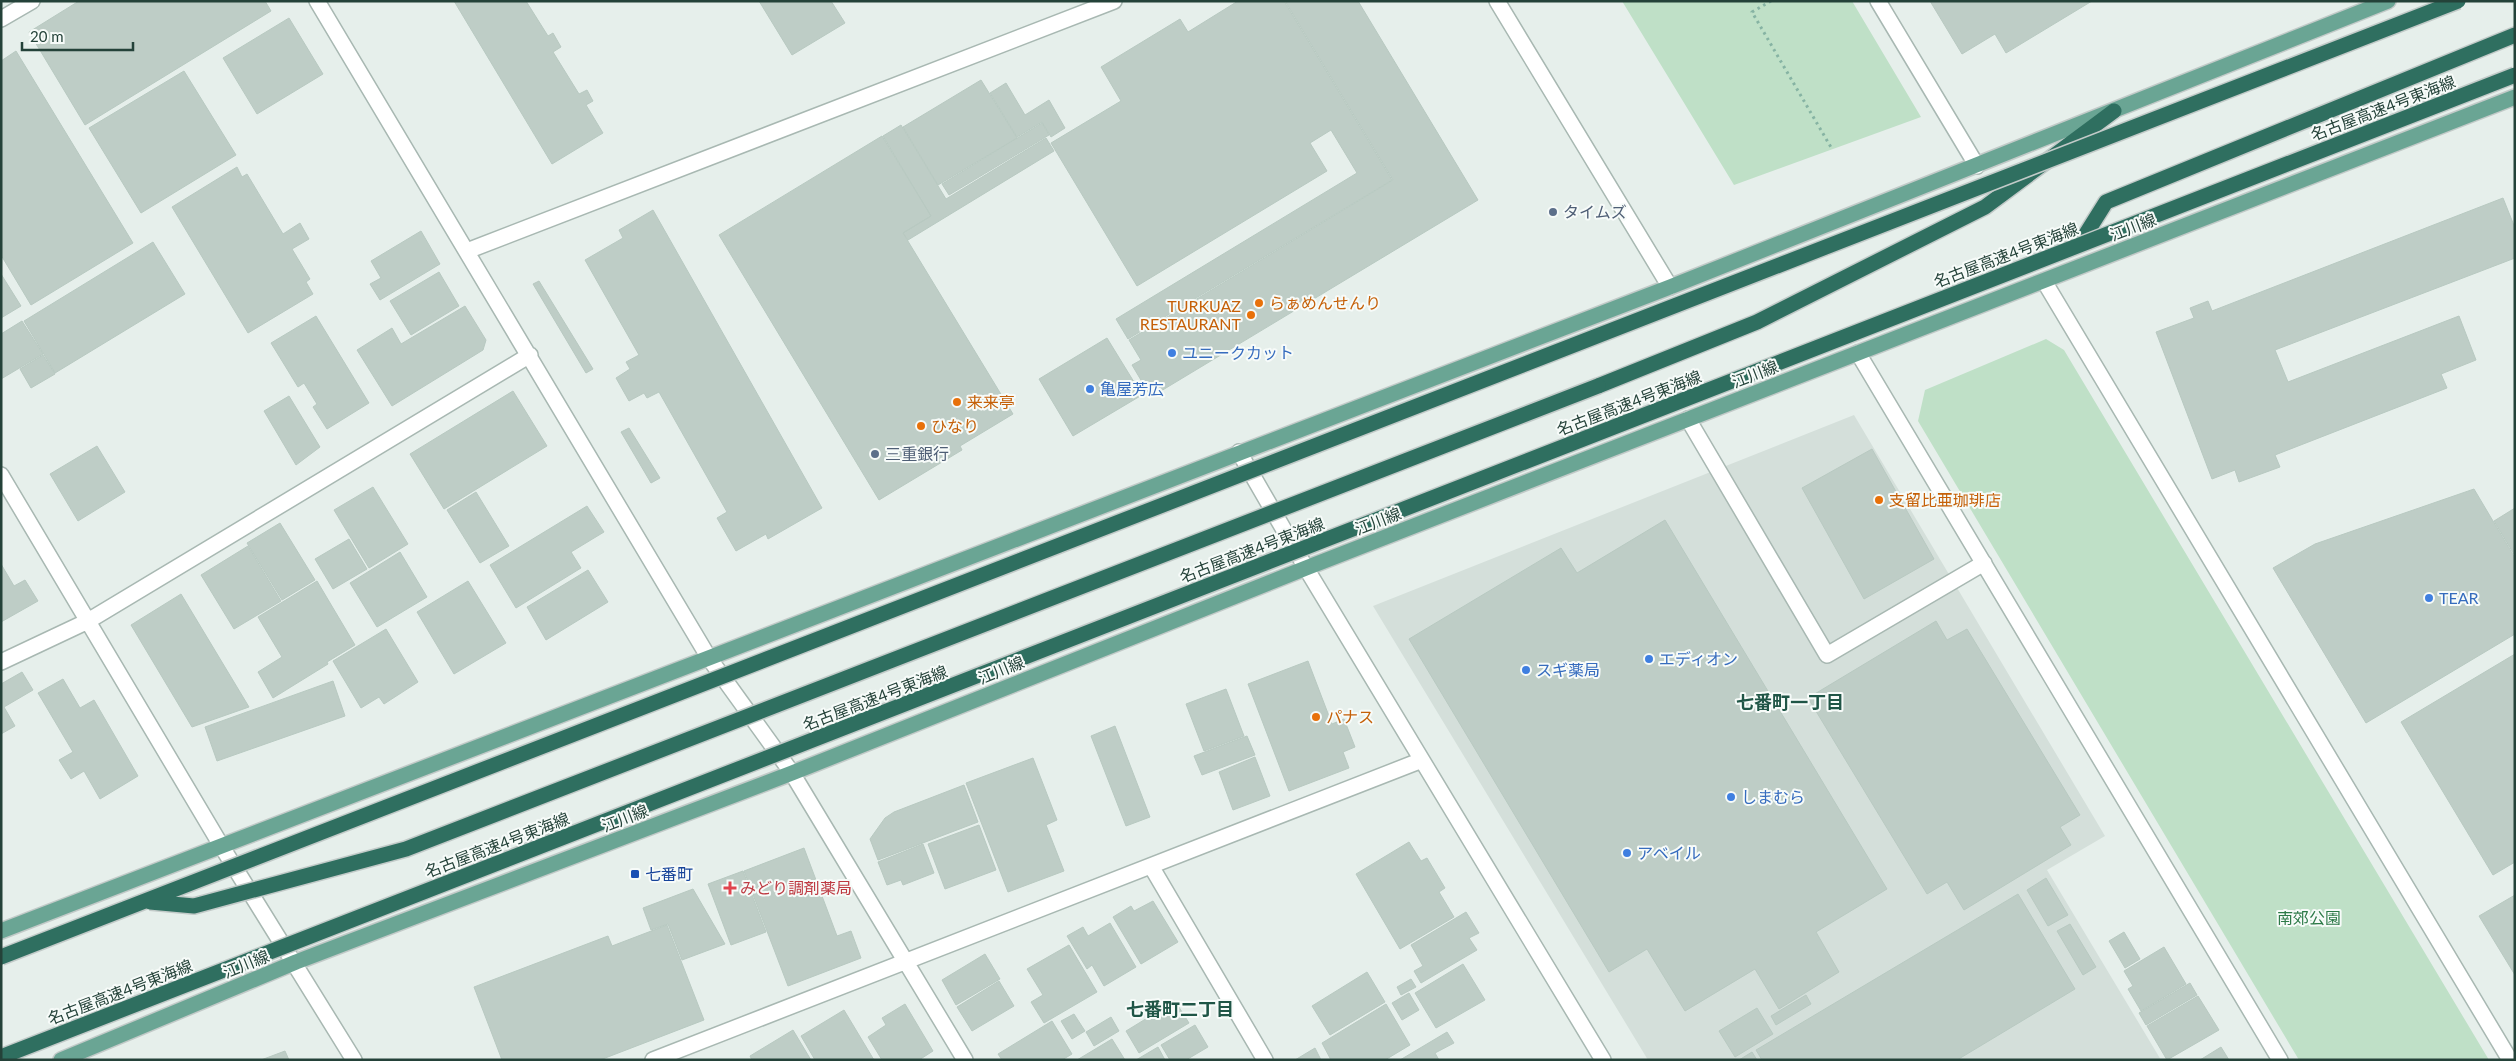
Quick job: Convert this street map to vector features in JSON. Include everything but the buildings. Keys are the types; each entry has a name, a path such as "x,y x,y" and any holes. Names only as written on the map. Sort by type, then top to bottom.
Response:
{"highway":[{"path":"1,957 2458,1"},
{"path":"2079,245 2106,202 2515,35"},
{"name":"名古屋高速4号東海線","path":"1,1056 2515,75"},
{"path":"146,901 194,906 406,849 1598,386 1757,322 1985,207 2114,111"}],"main road":[{"path":"1,931 1670,287 2388,1"},
{"name":"江川線","path":"60,1060 296,962 792,773 1306,568 2515,97"}],"street":[{"path":"1,19 12,6 32,1"},
{"path":"317,1 709,658 792,773 965,1060"},
{"path":"467,251 1114,1"},
{"path":"1497,1 1670,287"},
{"path":"1878,1 1977,166"},
{"path":"2044,281 2510,1060"},
{"path":"1858,353 2280,1060"},
{"path":"1,662 88,621 530,356"},
{"path":"1688,419 1827,656 1984,563"},
{"path":"1239,452 1306,568 1603,1060"},
{"path":"1,475 222,847 296,962 354,1060"},
{"path":"659,1059 1422,760"},
{"path":"1151,866 1265,1060"}],"path":[{"path":"1771,1 1752,12 1832,149"}],"shaded area":[{"path":"1854,415 2105,836 2047,870 2161,1060 1648,1060 1373,606"}],"green space":[{"path":"1622,1 1852,1 1921,117 1734,185"},
{"name":"南郊公園","path":"2046,339 2064,350 2489,1060 2299,1060 1918,421 1925,390"}],"place":[{"name":"タイムズ","path":"1553,212"},
{"name":"らぁめんせんり","path":"1259,303"},
{"name":"TURKUAZ RESTAURANT","path":"1251,315"},
{"name":"ユニークカット","path":"1172,353"},
{"name":"亀屋芳広","path":"1090,389"},
{"name":"来来亭","path":"957,402"},
{"name":"ひなり","path":"921,426"},
{"name":"三重銀行","path":"875,454"},
{"name":"支留比亜珈琲店","path":"1879,500"},
{"name":"TEAR","path":"2429,598"},
{"name":"エディオン","path":"1649,659"},
{"name":"スギ薬局","path":"1526,670"},
{"name":"パナス","path":"1316,717"},
{"name":"しまむら","path":"1731,797"},
{"name":"アベイル","path":"1627,853"},
{"name":"七番町","path":"635,874"},
{"name":"みどり調剤薬局","path":"730,888"}],"district":[{"name":"七番町一丁目","path":"1790,703"},
{"name":"七番町二丁目","path":"1180,1010"}]}
